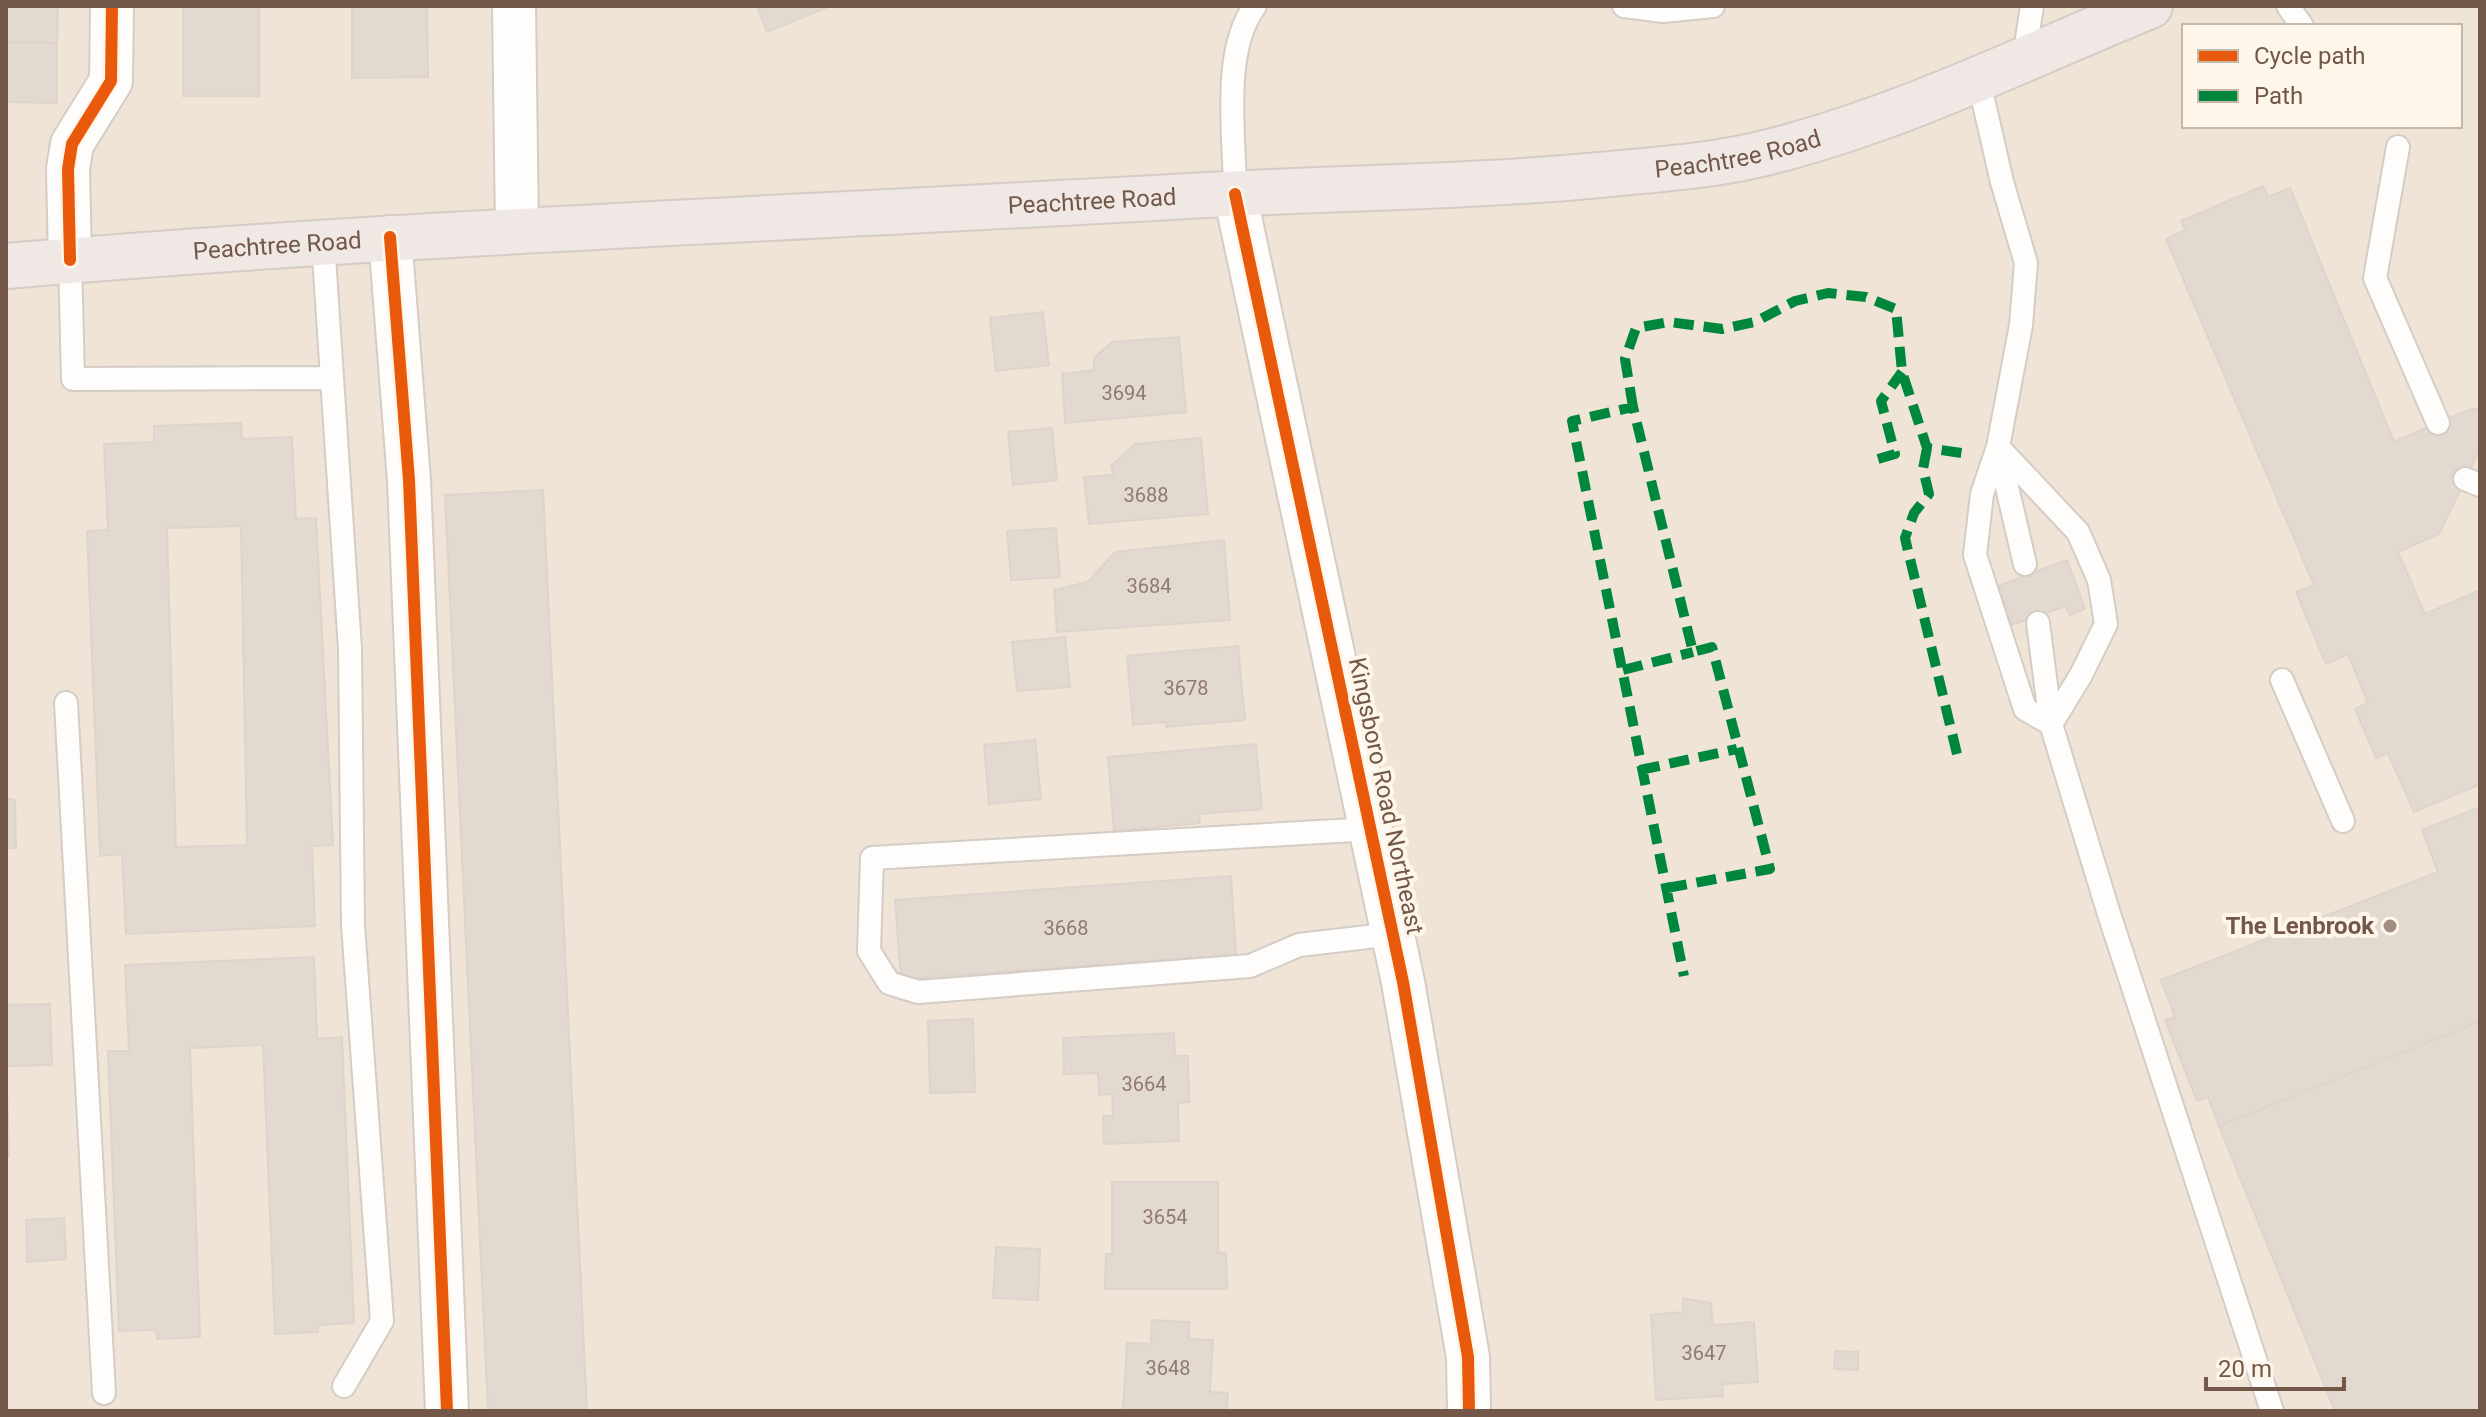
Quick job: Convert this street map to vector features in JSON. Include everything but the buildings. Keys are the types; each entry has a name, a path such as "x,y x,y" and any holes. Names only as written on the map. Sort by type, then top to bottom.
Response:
{"highway":[{"name":"Peachtree Road","path":"6,266 390,237 1235,194 1499,184 1699,166 1772,151 1979,82 2024,58 2150,6"}],"street":[{"path":"70,260 68,178 72,144 111,81 112,6"},
{"path":"514,6 517,230"},
{"name":"Kingsboro Road Northeast","path":"1235,194 1393,934 1468,1357 1469,1411"},
{"path":"390,237 409,480 447,1411"}],"lane":[{"path":"1235,194 1233,64 1247,17 1255,6"},
{"path":"1624,6 1713,6"},
{"path":"2024,58 2032,6"},
{"path":"2288,6 2301,24"},
{"path":"1979,82 2002,182 2026,263 2021,325 1998,447 1982,494 1975,555 2025,709 2051,724"},
{"path":"2398,147 2375,278 2438,423"},
{"path":"323,242 350,649 353,925 382,1321 344,1386"},
{"path":"70,260 73,379 331,378"},
{"path":"1998,447 2025,564"},
{"path":"1998,447 2078,532 2099,580 2106,624 2081,675 2051,724"},
{"path":"2038,623 2051,724 2113,929 2272,1411"},
{"path":"2282,680 2343,821"},
{"path":"66,703 104,1393"},
{"path":"1371,829 872,858 869,951 889,983 918,992 1250,966 1299,945 1393,934"}],"shaded area":[{"path":"6,6 2480,6 2480,1411 6,1411"}],"marked path":[{"path":"1633,407 1625,359 1636,328 1669,322 1722,329 1755,322 1795,301 1828,293 1866,297 1896,309 1902,372 1927,448 1968,454"},
{"path":"1878,459 1895,454 1881,401 1902,372"},
{"path":"1667,888 1770,869 1712,647 1693,652 1633,407 1572,421 1684,976"},
{"path":"1927,448 1923,469 1929,494 1914,513 1905,538 1957,754"},
{"path":"1623,670 1693,652"},
{"path":"1640,770 1737,749"}],"cycle path":[{"path":"70,260 68,169 72,144 111,81 112,6"},
{"path":"1235,194 1403,982 1468,1357 1469,1411"},
{"path":"390,237 409,480 447,1411"}],"place":[{"name":"The Lenbrook","path":"2390,926"}]}
